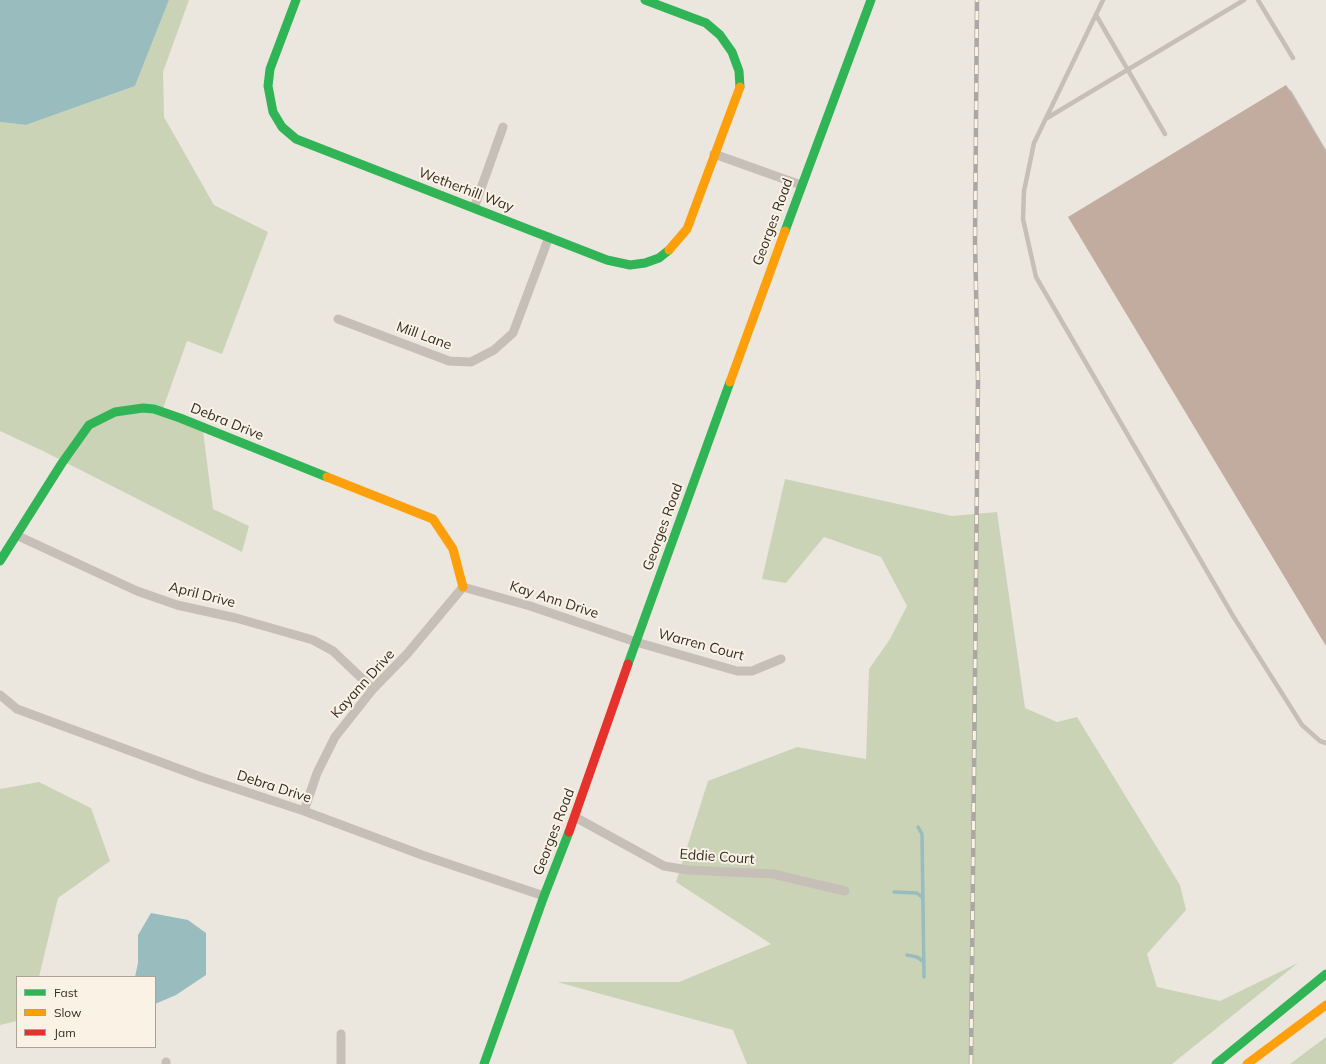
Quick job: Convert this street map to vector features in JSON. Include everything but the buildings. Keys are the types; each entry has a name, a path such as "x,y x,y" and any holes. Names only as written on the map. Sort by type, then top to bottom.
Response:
{"main road":[{"name":"Wetherhill Way","path":"296,0 270,69 268,86 273,112 282,128 296,139 606,260 630,265 645,263 659,258 673,246 687,229 740,87 739,72 732,52 720,35 706,23 645,0"},
{"name":"Georges Road","path":"484,1064 544,896 575,817 636,642 801,185 871,0"},
{"name":"Debra Drive","path":"0,561 62,463 89,425 115,412 142,408 154,409 433,519 453,548 463,587"},
{"path":"1216,1064 1326,974"},
{"path":"1247,1064 1326,1005"}],"street":[{"path":"474,208 503,127"},
{"path":"714,154 801,185"},
{"name":"Mill Lane","path":"338,319 449,361 471,362 494,350 513,333 549,237"},
{"name":"April Drive","path":"16,535 137,591 177,605 236,618 313,640 333,651 373,689"},
{"name":"Kay Ann Drive","path":"463,587 530,606 636,642"},
{"name":"Kayann Drive","path":"304,811 316,773 335,737 373,689 407,654 463,587"},
{"name":"Warren Court","path":"636,642 737,671 752,671 781,659"},
{"name":"Debra Drive","path":"0,696 17,710 201,777 304,811 422,856 544,896"},
{"name":"Eddie Court","path":"575,817 664,866 688,870 773,874 845,891"},
{"path":"341,1034 341,1064"}],"lane":[{"path":"1103,0 1034,143 1024,191 1023,219 1036,277 1233,616 1302,725 1320,741 1326,743"},
{"path":"1046,119 1244,0"},
{"path":"1258,0 1293,58"},
{"path":"1096,15 1165,134"}],"green space":[{"path":"169,0 189,0 163,72 164,117 214,205 268,232 222,354 187,341 161,414 203,431 213,509 249,526 242,552 43,451 0,431 0,122 26,125 135,86"},
{"path":"785,479 952,516 997,512 1025,708 1057,722 1077,717 1180,885 1186,910 1147,954 1157,987 1220,1001 1298,963 1172,1064 747,1064 733,1030 557,982 679,982 771,944 676,882 708,781 797,747 866,759 869,669 890,639 907,606 881,557 824,537 786,583 762,579"},
{"path":"39,782 91,808 110,861 58,898 39,976 16,976 16,1021 0,1025 0,789"},
{"path":"1326,1037 1326,1064 1290,1064"}],"water":[{"path":"0,0 169,0 135,86 26,125 0,122"},
{"path":"151,913 188,920 206,933 206,975 176,995 156,1004 156,976 135,976 138,963 138,935"}],"waterway":[{"path":"918,827 922,834 924,977"},
{"path":"894,892 917,893 923,898"},
{"path":"907,955 917,957 924,962"}],"railway":[{"path":"971,1064 978,381 975,242 977,0"}],"traffic: fast":[{"path":"296,0 270,69 268,86 273,112 282,127 296,139 607,260 630,265 645,263 659,258 669,250"},
{"path":"645,0 706,23 720,35 732,52 739,71 740,87"},
{"path":"785,231 871,0"},
{"path":"628,664 730,382"},
{"path":"0,561 62,463 89,425 115,412 143,408 154,409 327,477"},
{"path":"484,1064 544,896 569,832"},
{"path":"1216,1064 1326,974"}],"traffic: slow":[{"path":"669,250 687,229 740,87"},
{"path":"730,382 785,231"},
{"path":"327,477 433,519 453,549 463,587"},
{"path":"1247,1064 1326,1005"}],"traffic: jam":[{"path":"569,832 628,664"}]}
